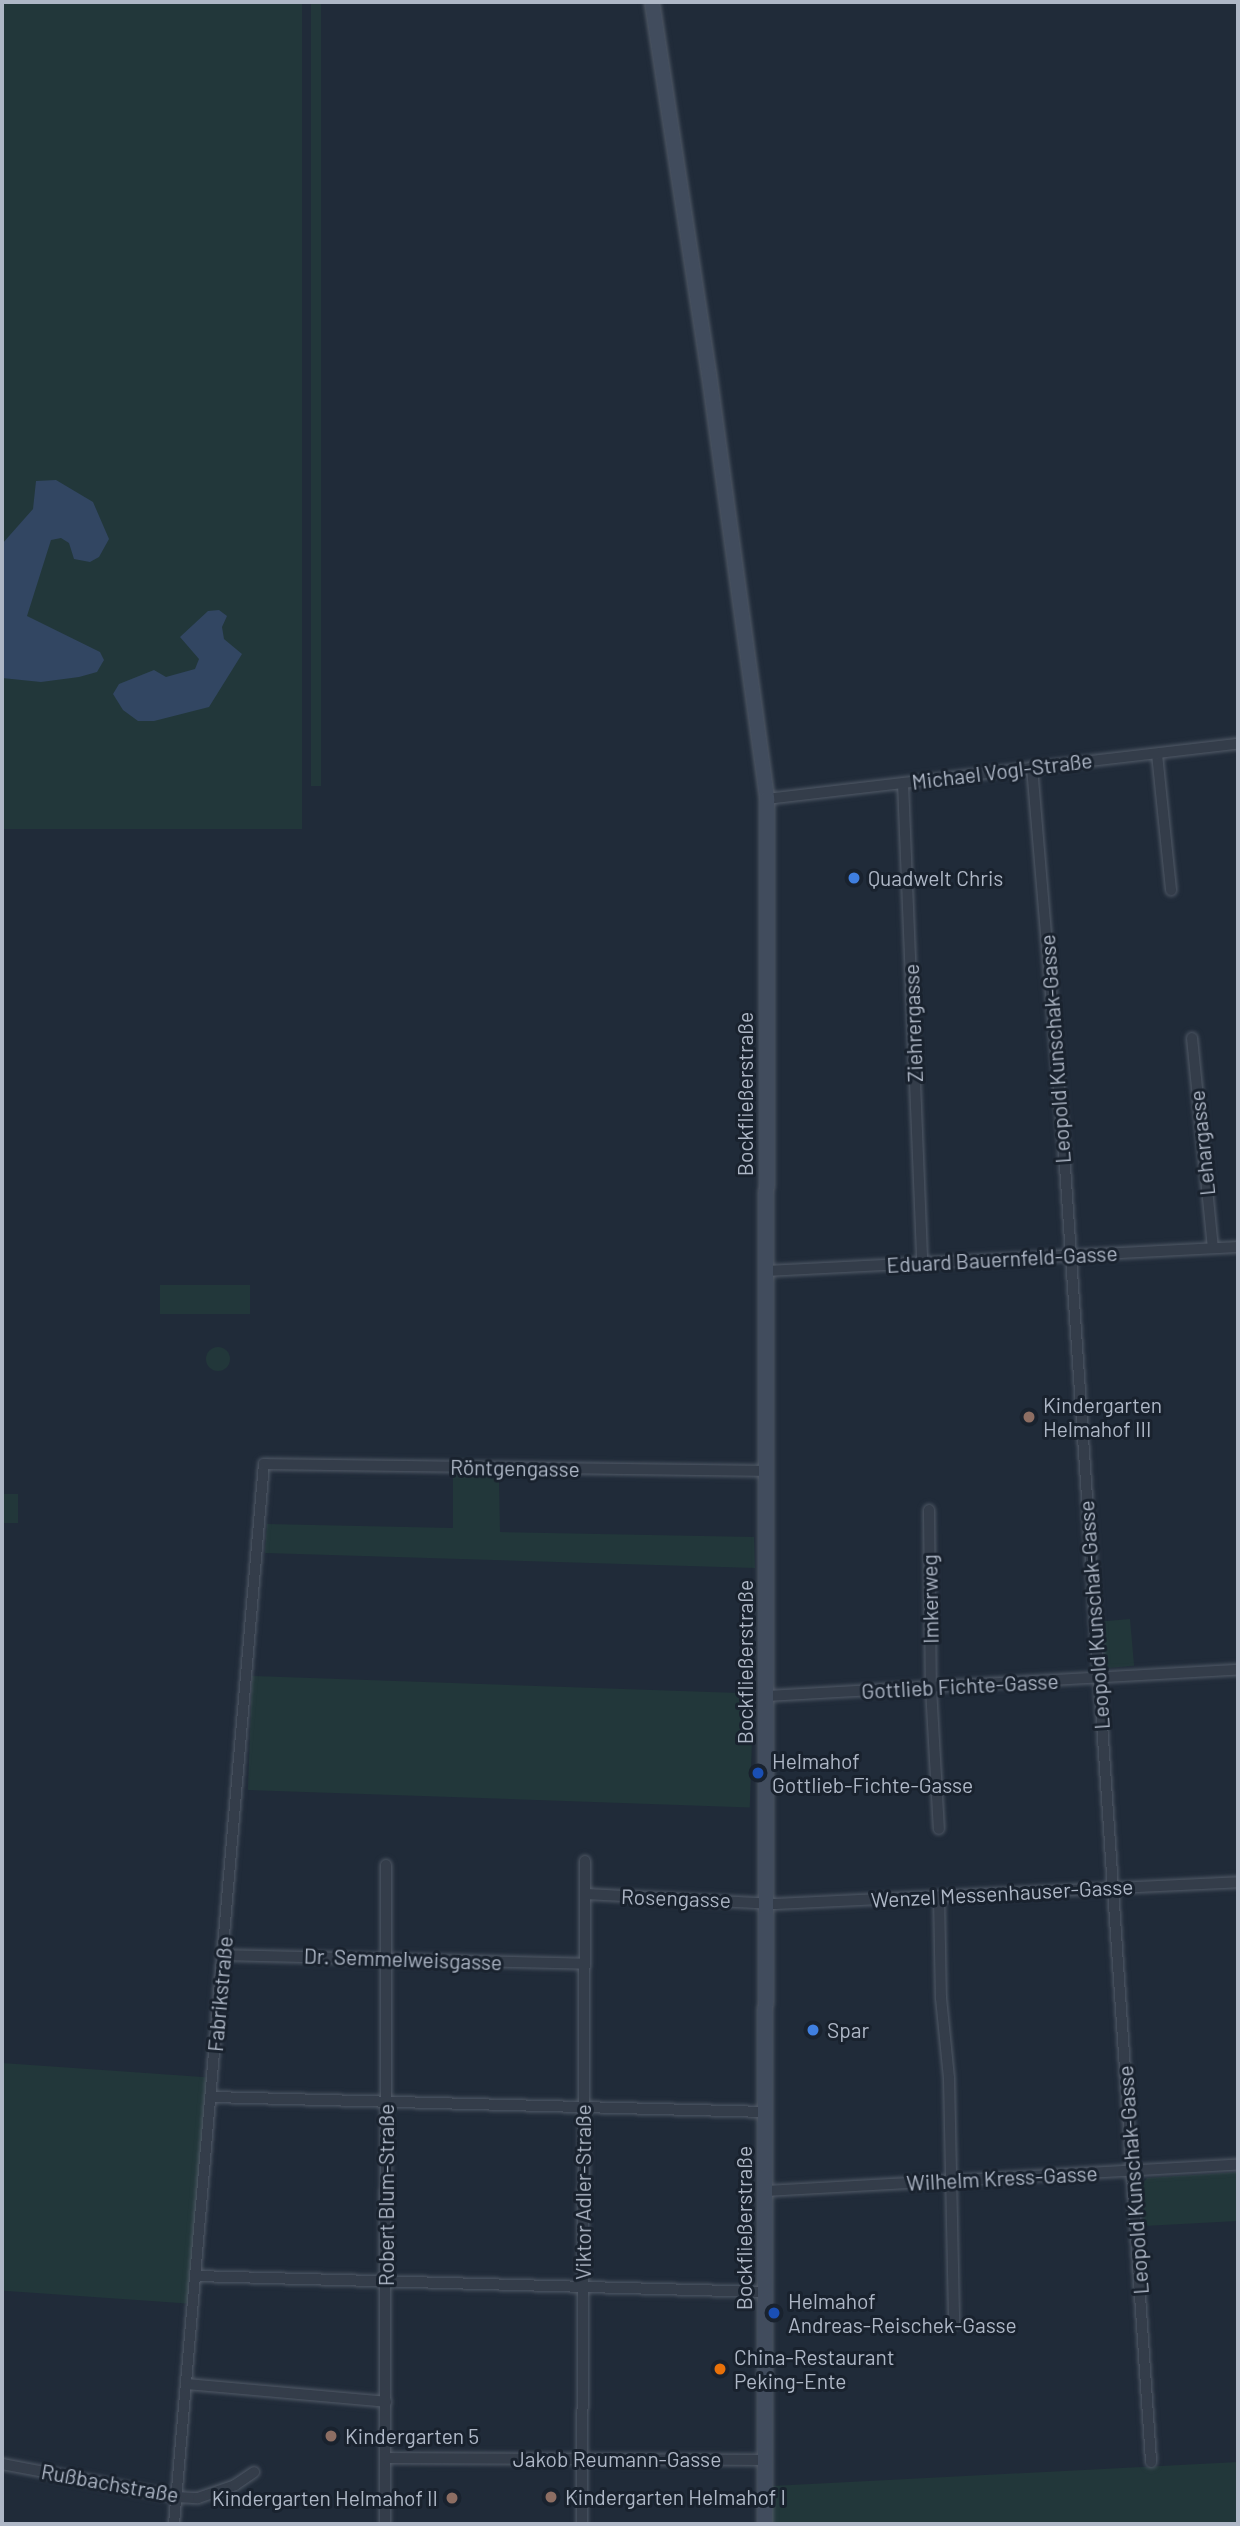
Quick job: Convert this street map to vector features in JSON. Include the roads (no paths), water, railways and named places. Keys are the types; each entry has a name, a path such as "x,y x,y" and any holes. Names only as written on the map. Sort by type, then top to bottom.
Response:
{"main road":[{"name":"Bockfließerstraße","path":"652,2 709,374 767,799 765,2524"}],"street":[{"name":"Michael Vogl-Straße","path":"767,799 1238,744"},
{"path":"1157,754 1171,890"},
{"name":"Leopold Kunschak-Gasse","path":"1032,767 1070,1256 1151,2462"},
{"name":"Ziehrergasse","path":"903,783 922,1262"},
{"name":"Lehargasse","path":"1192,1038 1213,1248"},
{"name":"Eduard Bauernfeld-Gasse","path":"766,1271 1238,1247"},
{"name":"Röntgengasse","path":"264,1464 766,1471"},
{"name":"Fabrikstraße","path":"174,2524 264,1464"},
{"name":"Imkerweg","path":"929,1510 931,1688 939,1829"},
{"name":"Gottlieb Fichte-Gasse","path":"766,1696 1238,1670"},
{"name":"Viktor Adler-Straße","path":"582,2524 582,1965 585,1861"},
{"name":"Robert Blum-Straße","path":"385,2524 386,1865"},
{"name":"Wenzel Messenhauser-Gasse","path":"766,1902 939,1897 1111,1886 1238,1882"},
{"name":"Rosengasse","path":"586,1894 766,1902"},
{"path":"939,1897 954,2324"},
{"name":"Dr. Semmelweisgasse","path":"224,1955 582,1965"},
{"path":"212,2097 765,2112"},
{"name":"Wilhelm Kress-Gasse","path":"766,2191 1238,2165"},
{"path":"197,2276 765,2292"},
{"path":"186,2384 386,2402"},
{"name":"Jakob Reumann-Gasse","path":"385,2458 764,2460"},
{"name":"Rußbachstraße","path":"2,2464 176,2497 198,2498 235,2485 254,2472"}],"water":[{"path":"56,480 93,502 109,539 99,557 90,562 74,559 69,543 61,538 51,540 27,616 100,652 104,660 97,672 79,677 41,682 2,678 2,544 33,509 36,481"},
{"path":"219,610 227,616 222,627 224,639 242,654 209,707 154,721 138,721 123,710 113,694 119,684 154,670 166,677 195,669 199,659 180,637 208,611"}],"place":[{"name":"Quadwelt Chris","path":"854,878"},
{"name":"Kindergarten Helmahof III","path":"1029,1417"},
{"name":"Helmahof Gottlieb-Fichte-Gasse","path":"758,1773"},
{"name":"Spar","path":"813,2030"},
{"name":"Helmahof Andreas-Reischek-Gasse","path":"774,2313"},
{"name":"China-Restaurant Peking-Ente","path":"720,2369"},
{"name":"Kindergarten 5","path":"331,2436"},
{"name":"Kindergarten Helmahof I","path":"551,2497"},
{"name":"Kindergarten Helmahof II","path":"452,2498"}]}
